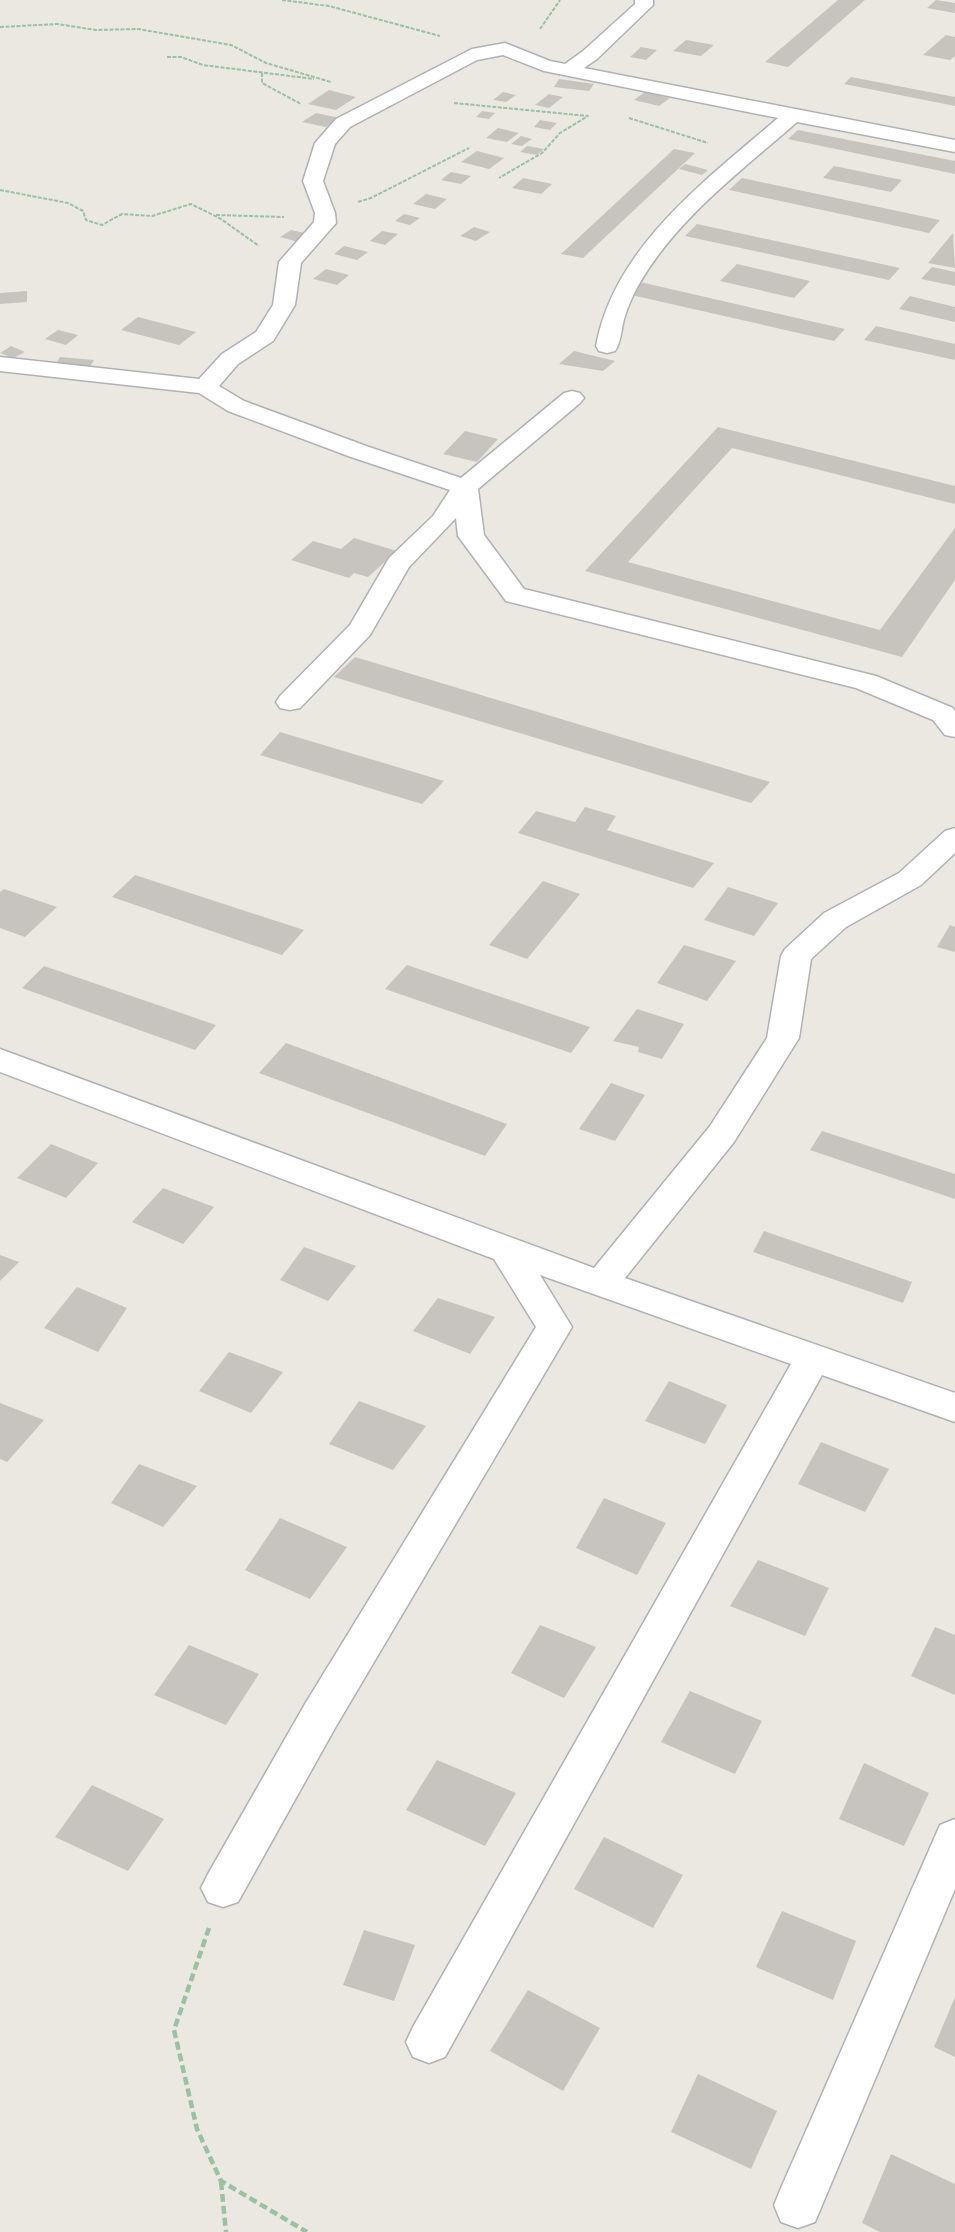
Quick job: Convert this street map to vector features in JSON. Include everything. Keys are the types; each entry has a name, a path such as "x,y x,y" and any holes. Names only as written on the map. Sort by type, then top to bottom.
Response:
{"street":[{"path":"569,70 613,34 644,5 644,0"},
{"path":"205,387 231,359 265,336 284,305 290,262 325,223 325,213 313,181 325,142 343,123 472,55 505,49 544,65 955,146"},
{"path":"607,346 614,314 638,268 691,207 793,115"},
{"path":"0,364 205,387 236,406 360,452 465,487"},
{"path":"290,702 362,629 398,562 442,521 465,487 572,398"},
{"path":"465,487 471,536 515,595 866,682 943,714 955,729"},
{"path":"601,1284 722,1134 783,1038 796,956 835,920 910,879 955,837"},
{"path":"0,1060 506,1250 955,1408"},
{"path":"223,1888 320,1716 554,1327 506,1250"},
{"path":"429,2042 813,1358"},
{"path":"798,2205 955,1838"}],"path":[{"path":"282,0 329,6 466,44 505,49"},
{"path":"0,27 57,24 96,30 138,29 231,45 266,63 329,81 203,65 181,57 167,57"},
{"path":"262,73 262,83 301,104"},
{"path":"449,103 588,116 560,133 542,153 499,178"},
{"path":"0,190 68,203 83,211 86,220 102,225 122,214 152,216 191,204 221,219 258,245 290,262"},
{"path":"223,1888 174,2030 197,2129 221,2181 226,2232"},
{"path":"221,2181 307,2232"}],"building":[{"path":"838,0 865,0 788,67 765,62"},
{"path":"936,0 955,3 955,13 927,8"},
{"path":"946,35 955,37 955,56 950,60 923,55"},
{"path":"686,40 714,45 701,56 673,51"},
{"path":"641,47 657,50 646,60 630,57"},
{"path":"851,77 955,97 955,106 844,84"},
{"path":"559,79 594,84 589,91 554,87"},
{"path":"329,90 356,97 336,110 308,104"},
{"path":"503,92 516,95 506,102 493,100"},
{"path":"645,92 670,98 659,106 634,100"},
{"path":"549,94 563,97 549,108 535,105"},
{"path":"482,111 495,113 489,119 476,117"},
{"path":"316,113 340,118 326,127 302,122"},
{"path":"540,120 557,123 550,130 534,127"},
{"path":"498,128 519,133 507,142 486,138"},
{"path":"798,130 955,161 955,174 788,139"},
{"path":"521,136 532,139 522,146 511,144"},
{"path":"527,146 544,149 537,155 520,152"},
{"path":"674,149 695,153 583,258 561,254"},
{"path":"477,151 504,158 489,169 461,162"},
{"path":"685,164 708,170 702,175 679,169"},
{"path":"834,166 902,180 891,192 823,178"},
{"path":"451,172 471,176 461,184 441,180"},
{"path":"523,178 552,184 541,194 512,188"},
{"path":"742,178 940,220 929,233 729,190"},
{"path":"426,194 447,199 435,209 413,204"},
{"path":"404,214 420,218 410,225 395,221"},
{"path":"697,224 900,268 889,280 685,236"},
{"path":"474,227 490,232 476,241 460,236"},
{"path":"291,230 313,235 302,243 280,237"},
{"path":"382,231 398,234 385,245 370,241"},
{"path":"953,233 955,268 928,263"},
{"path":"344,246 368,252 357,260 334,254"},
{"path":"737,264 810,281 794,298 720,281"},
{"path":"932,267 955,272 955,286 921,279"},
{"path":"326,269 349,275 337,285 313,279"},
{"path":"640,282 845,329 834,341 627,294"},
{"path":"27,291 27,302 0,304 0,293"},
{"path":"910,296 955,307 955,322 899,309"},
{"path":"138,317 196,332 179,345 121,330"},
{"path":"876,326 955,344 955,360 864,340"},
{"path":"58,330 78,335 66,345 45,339"},
{"path":"11,346 25,352 13,358 0,353"},
{"path":"574,351 615,361 603,371 559,364"},
{"path":"60,357 94,360 88,370 54,367"},
{"path":"718,427 955,486 955,504 732,448 628,562 880,630 955,528 955,580 902,657 585,571"},
{"path":"465,431 498,439 477,462 443,454"},
{"path":"354,538 397,551 368,577 354,573 349,578 291,560 313,541 341,549"},
{"path":"355,657 770,782 751,803 334,677"},
{"path":"280,732 444,781 422,804 260,755"},
{"path":"585,807 616,816 607,830 714,863 693,888 518,833 536,811 575,822"},
{"path":"135,875 304,930 282,955 112,897"},
{"path":"543,881 580,894 527,959 489,945"},
{"path":"728,887 778,903 754,936 704,920"},
{"path":"4,889 57,907 25,937 0,928 0,892"},
{"path":"950,925 955,927 955,952 937,947"},
{"path":"684,945 736,961 707,1001 657,983"},
{"path":"407,965 590,1027 571,1053 385,989"},
{"path":"44,966 216,1025 195,1050 22,988"},
{"path":"637,1009 684,1024 662,1059 638,1052 639,1047 613,1041"},
{"path":"286,1043 507,1124 485,1156 259,1073"},
{"path":"611,1083 645,1095 615,1141 579,1129"},
{"path":"822,1131 955,1174 955,1199 810,1150"},
{"path":"51,1144 98,1163 66,1198 17,1178"},
{"path":"163,1188 214,1207 183,1244 132,1222"},
{"path":"764,1231 912,1282 903,1303 753,1252"},
{"path":"304,1247 356,1266 328,1301 280,1280"},
{"path":"0,1255 19,1262 0,1281"},
{"path":"77,1287 127,1308 98,1352 44,1328"},
{"path":"438,1298 495,1317 470,1354 413,1331"},
{"path":"229,1352 283,1372 251,1413 199,1391"},
{"path":"669,1381 727,1405 705,1444 645,1421"},
{"path":"359,1401 426,1426 393,1470 329,1444"},
{"path":"0,1403 44,1420 7,1462 0,1459"},
{"path":"821,1442 889,1469 865,1512 798,1484"},
{"path":"139,1464 197,1486 163,1527 111,1503"},
{"path":"604,1498 666,1523 637,1575 576,1548"},
{"path":"280,1518 347,1547 310,1599 245,1570"},
{"path":"758,1560 829,1588 805,1636 730,1606"},
{"path":"540,1625 596,1647 564,1698 511,1673"},
{"path":"935,1627 955,1635 955,1695 911,1676"},
{"path":"189,1645 259,1674 226,1725 154,1695"},
{"path":"690,1691 762,1721 735,1774 661,1742"},
{"path":"437,1760 516,1793 485,1846 406,1810"},
{"path":"864,1763 929,1793 904,1846 839,1819"},
{"path":"92,1785 164,1819 128,1871 55,1837"},
{"path":"604,1837 683,1875 653,1928 574,1889"},
{"path":"782,1911 856,1941 833,2000 756,1967"},
{"path":"364,1930 415,1945 394,2001 343,1985"},
{"path":"528,1990 600,2028 563,2091 490,2051"},
{"path":"955,1997 955,2057 934,2047"},
{"path":"698,2074 777,2111 751,2169 671,2132"},
{"path":"891,2154 955,2184 955,2232 880,2232 862,2223"}]}
